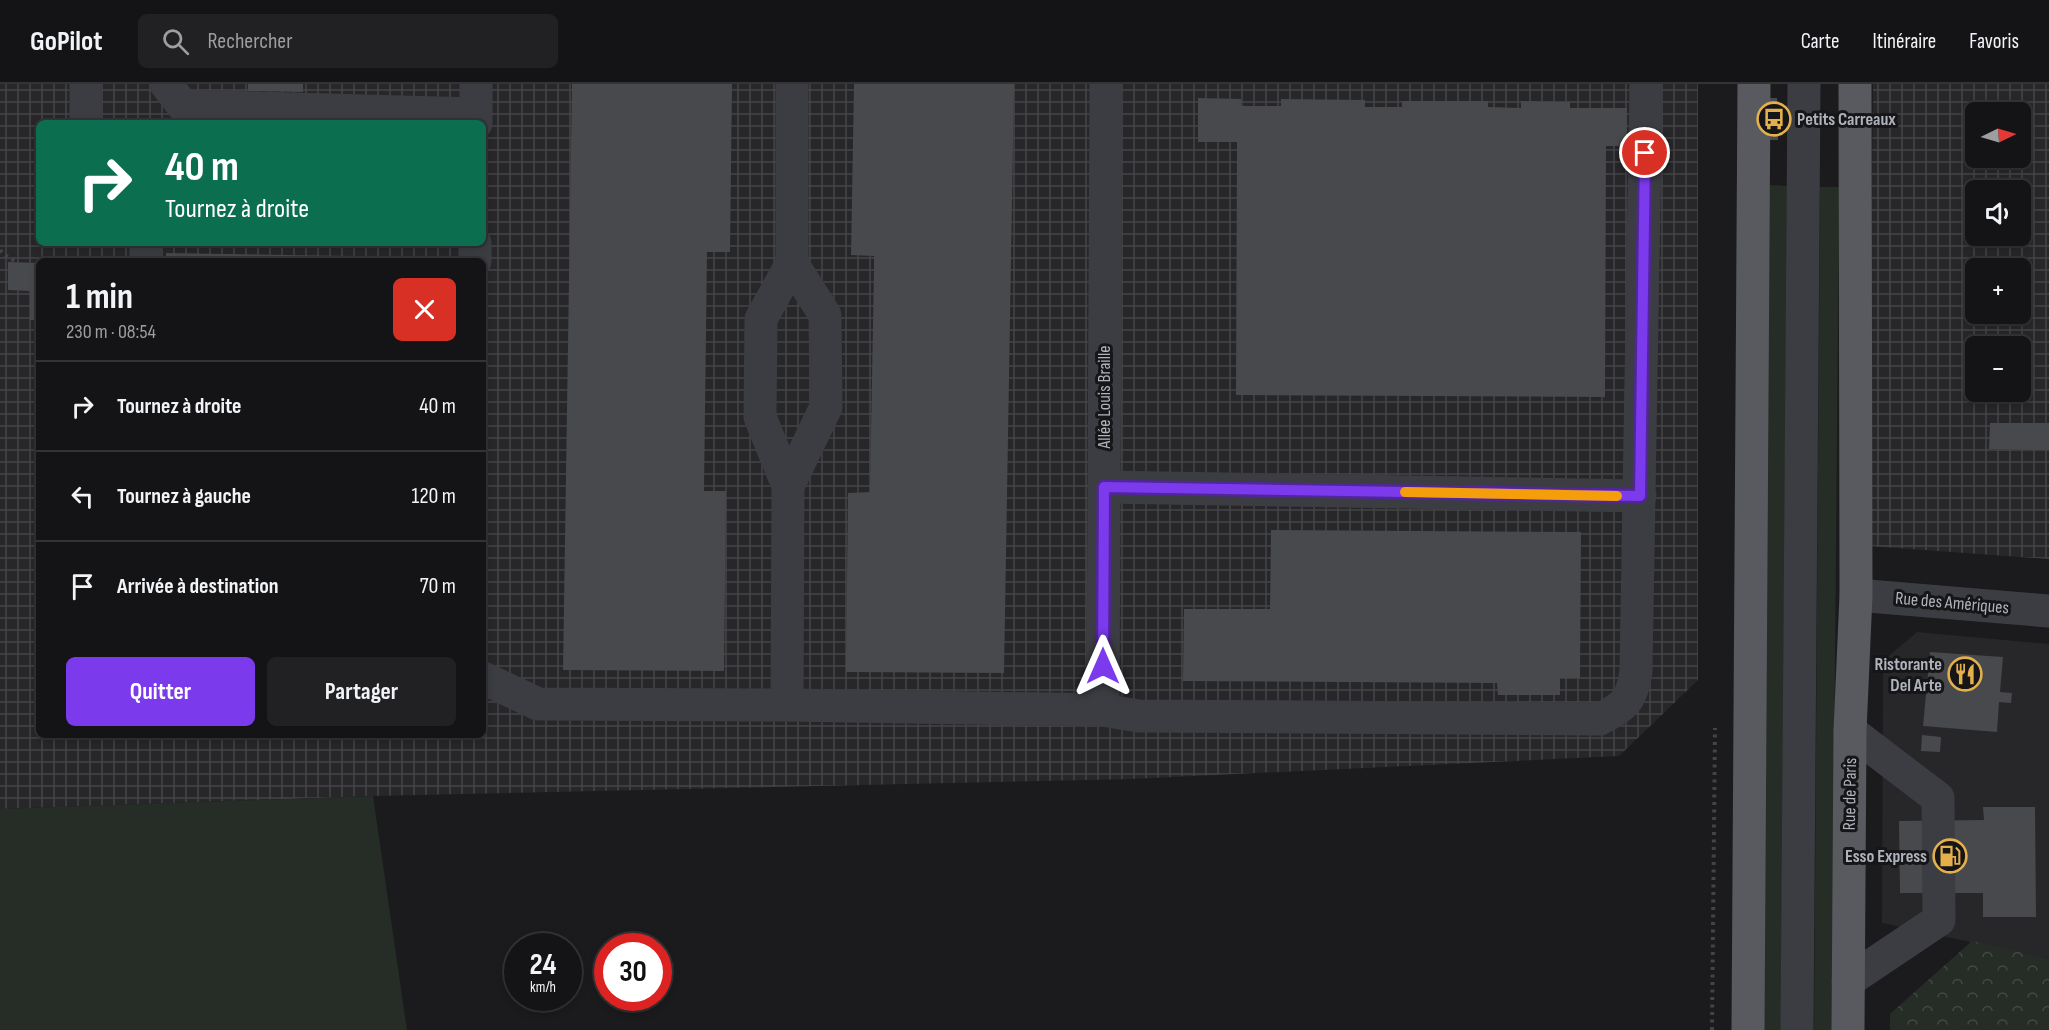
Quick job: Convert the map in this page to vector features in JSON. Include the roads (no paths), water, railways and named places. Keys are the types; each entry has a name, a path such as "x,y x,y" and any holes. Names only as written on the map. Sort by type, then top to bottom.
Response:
{"main road":[{"path":"1748,1030 1754,84"},
{"name":"Rue de Paris","path":"1848,1030 1850,730 1856,595 1855,84"}],"street":[{"path":"86,84 86,120"},
{"path":"166,84 183,106 382,98 476,107"},
{"path":"787,705 788,486 760,417 760,406 761,319 792,263 792,84"},
{"name":"Allée Louis Braille","path":"1103,710 1106,84"},
{"path":"486,679 538,704 1103,710 1138,716 1600,719 1619,709 1633,693 1636,671 1646,84"},
{"path":"1797,1030 1804,84"},
{"path":"788,486 826,407 825,315 792,263"},
{"path":"1104,487 1640,496"},
{"name":"Rue des Amériques","path":"1856,595 2049,611"},
{"path":"1848,981 1939,920 1938,798 1850,730"}],"place":[{"name":"Petits Carreaux","path":"1774,119"},
{"name":"Ristorante Del Arte","path":"1965,674"},
{"name":"Esso Express","path":"1950,856"}]}
